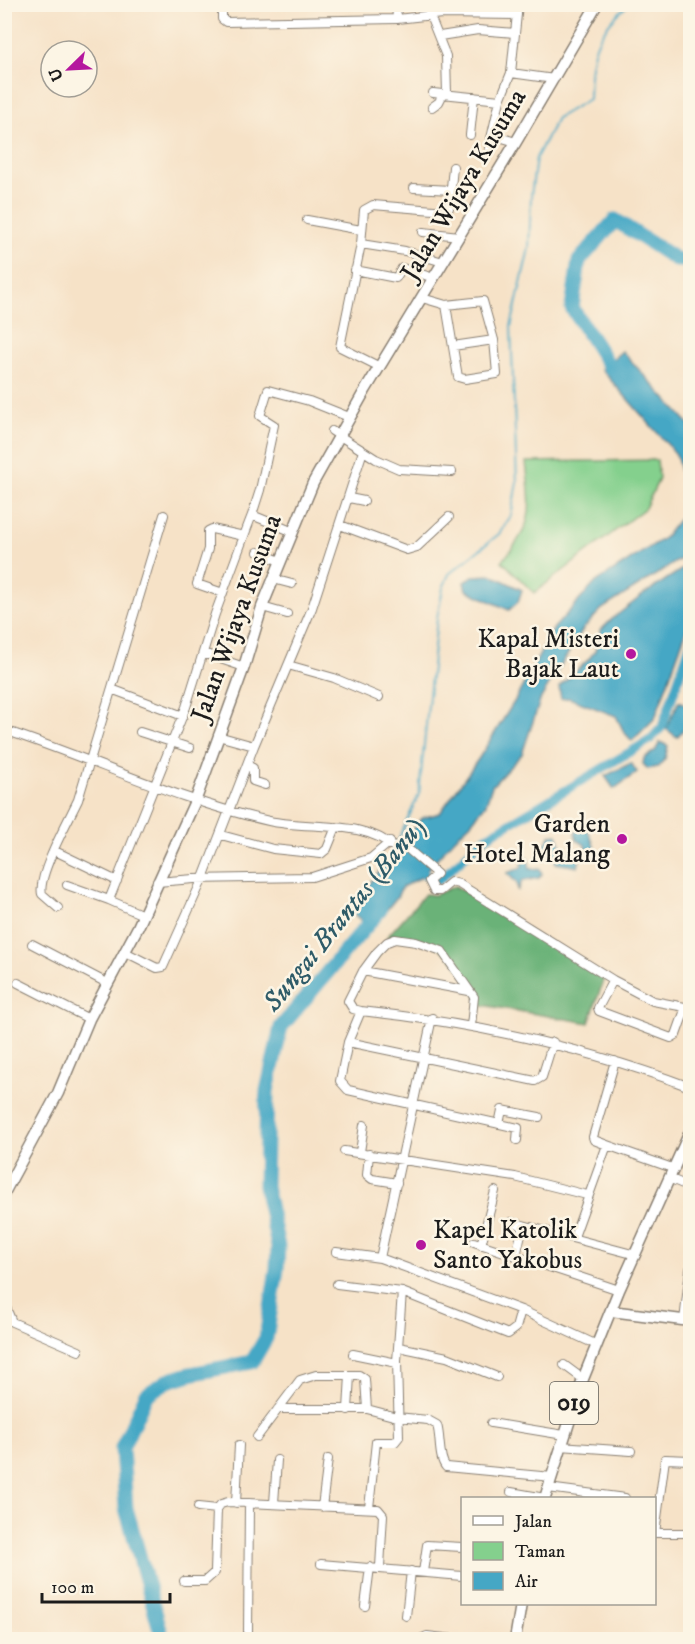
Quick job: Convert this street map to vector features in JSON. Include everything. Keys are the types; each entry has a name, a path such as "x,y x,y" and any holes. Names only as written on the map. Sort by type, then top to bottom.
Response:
{"main road":[{"name":"Jalan Wijaya Kusuma","path":"4,1193 58,1093 89,1019 143,915 196,799 244,667 262,607 291,531 335,433 349,417 434,278 443,262 450,235 516,142 597,4"},
{"name":"019","path":"546,1495 583,1379 619,1290 690,1132"},
{"path":"611,1311 687,1321"},
{"path":"515,1640 521,1605"}],"street":[{"path":"222,4 222,19 226,22 517,15"},
{"path":"396,4 397,19"},
{"path":"489,147 500,100 511,73 518,4"},
{"path":"430,16 440,36 447,62 448,94"},
{"path":"440,36 478,30 515,33"},
{"path":"511,73 554,79"},
{"path":"433,93 500,100"},
{"path":"432,107 448,94"},
{"path":"470,135 474,97"},
{"path":"492,135 516,142"},
{"path":"380,367 340,348 361,244 364,210 369,206 446,211 450,208 447,190 453,166"},
{"path":"414,188 447,190"},
{"path":"307,220 361,230"},
{"path":"423,232 450,235"},
{"path":"361,244 405,251 443,262"},
{"path":"355,270 396,278 402,268 434,278"},
{"path":"422,298 446,305 483,300 494,340 498,372 493,376 459,378 446,305"},
{"path":"453,346 494,340"},
{"path":"109,900 183,717 202,653 260,490 274,425 260,417 268,390 309,401 349,417"},
{"path":"335,433 399,470 452,472"},
{"path":"125,952 157,968 163,967 221,835 254,746 312,608 363,451"},
{"path":"349,498 364,501"},
{"path":"58,908 43,897 40,888 63,827 78,801 114,690 164,515"},
{"path":"252,515 291,531"},
{"path":"340,525 407,550 417,547 449,517"},
{"path":"223,593 196,584 208,549 208,531 212,529 244,536"},
{"path":"258,552 280,561"},
{"path":"273,579 292,584"},
{"path":"262,607 288,615"},
{"path":"202,653 244,667"},
{"path":"288,665 333,678 379,698"},
{"path":"114,690 183,717"},
{"path":"4,730 229,810 269,821 344,826 397,845 433,876 429,887 437,892 447,883 459,884 613,980 653,1001 688,1008 676,1035 671,1038 599,1011 598,1008 613,980"},
{"path":"140,732 190,748"},
{"path":"218,735 254,746"},
{"path":"247,765 253,768 253,781 265,785"},
{"path":"221,835 273,849 321,854 327,849 336,827"},
{"path":"157,882 203,878 312,877 371,858 397,845"},
{"path":"55,851 117,880"},
{"path":"67,885 143,915"},
{"path":"471,1026 475,1002 469,991 442,951 416,942 390,940 363,971 348,1001 357,1010 432,1018 471,1026 553,1042 690,1087"},
{"path":"32,944 108,983"},
{"path":"363,971 469,991"},
{"path":"18,983 89,1019"},
{"path":"357,1010 340,1081 343,1086 348,1090 519,1128 517,1140"},
{"path":"380,1258 415,1105 432,1018"},
{"path":"348,1042 535,1081 542,1077 553,1042"},
{"path":"615,1061 594,1140 673,1174 690,1187"},
{"path":"499,1124 502,1110 539,1117"},
{"path":"364,1125 367,1176 397,1183"},
{"path":"574,1237 587,1195 607,1145"},
{"path":"344,1151 402,1158 514,1177 587,1195"},
{"path":"495,1191 477,1244 619,1290"},
{"path":"511,1222 636,1255"},
{"path":"516,1256 523,1225"},
{"path":"336,1252 380,1258 521,1310 597,1345"},
{"path":"687,1321 690,1269"},
{"path":"337,1284 402,1292 508,1334 516,1328 521,1310"},
{"path":"369,1508 375,1443 378,1440 398,1440 398,1363 402,1292"},
{"path":"4,1303 12,1322 79,1351"},
{"path":"399,1347 447,1357 497,1377"},
{"path":"353,1354 398,1363"},
{"path":"564,1365 583,1379"},
{"path":"257,1437 300,1380 316,1375 359,1375 365,1379 367,1409"},
{"path":"348,1410 350,1375"},
{"path":"278,1409 367,1409 397,1417 428,1420 436,1425 441,1439 442,1462 446,1467 552,1477"},
{"path":"490,1423 562,1440 631,1451"},
{"path":"236,1503 239,1445"},
{"path":"656,1525 664,1460 668,1458 690,1460"},
{"path":"274,1503 277,1460"},
{"path":"322,1507 328,1460"},
{"path":"511,1492 599,1497"},
{"path":"184,1581 205,1581 215,1572 217,1509 225,1502 378,1509 383,1515 380,1567"},
{"path":"249,1503 248,1635 251,1638 267,1640"},
{"path":"198,1507 217,1509"},
{"path":"656,1533 690,1533"},
{"path":"423,1572 427,1545 461,1547"},
{"path":"321,1564 380,1567 461,1576"},
{"path":"365,1606 370,1567"},
{"path":"406,1616 411,1571"},
{"path":"418,1640 426,1636 462,1640"}],"green space":[{"path":"657,460 659,479 645,508 534,593 502,561 521,536 529,515 526,462"},
{"path":"455,886 604,979 589,1023 482,1005 464,975 446,953 423,941 387,937 425,894 435,895"}],"water":[{"path":"622,351 690,425 690,553 602,609 583,629 541,698 522,754 492,786 486,804 471,823 420,878 402,887 397,897 372,928 348,910 422,818 440,813 479,758 514,702 554,628 596,582 664,538 683,514 686,493 676,454 601,369"},
{"path":"690,564 690,620 655,718 632,741 624,732 616,716 569,698 561,699 559,687 595,651 601,630 644,594"},
{"path":"492,575 522,590 518,602 509,610 466,590 464,582 473,576"},
{"path":"679,701 690,707 690,722 677,737 666,729"},
{"path":"660,742 668,746 665,759 658,767 648,769 643,764 644,758 655,751"},
{"path":"631,763 637,772 614,789 605,776"},
{"path":"582,827 588,830 597,853 591,854 584,844 577,840 575,833"},
{"path":"557,834 563,850 580,859 578,867 556,863 552,850 549,850 546,859 539,858 539,853 551,835"},
{"path":"524,857 528,859 530,869 540,869 542,874 539,878 522,881 518,891 517,883 507,873 521,868"}],"waterway":[{"path":"398,841 419,794 437,618 443,588 449,574 499,534 511,516 517,482 511,327 529,248 531,196 536,158 557,118 589,99 591,70 596,46 608,25 629,4"},
{"name":"Sungai Brantas (Banu)","path":"620,378 606,361 572,308 579,261 615,220 677,260 690,260"},
{"path":"416,867 434,881 439,880 485,838 650,740 662,727 690,645"},
{"name":"Sungai Brantas (Banu)","path":"163,1640 126,1508 122,1448 146,1395 167,1381 190,1374 252,1362 266,1338 277,1269 278,1246 265,1186 267,1091 281,1027 380,910"}],"place":[{"name":"Kapal Misteri Bajak Laut","path":"631,654"},
{"name":"Garden Hotel Malang","path":"622,839"},
{"name":"Kapel Katolik Santo Yakobus","path":"421,1245"}]}
